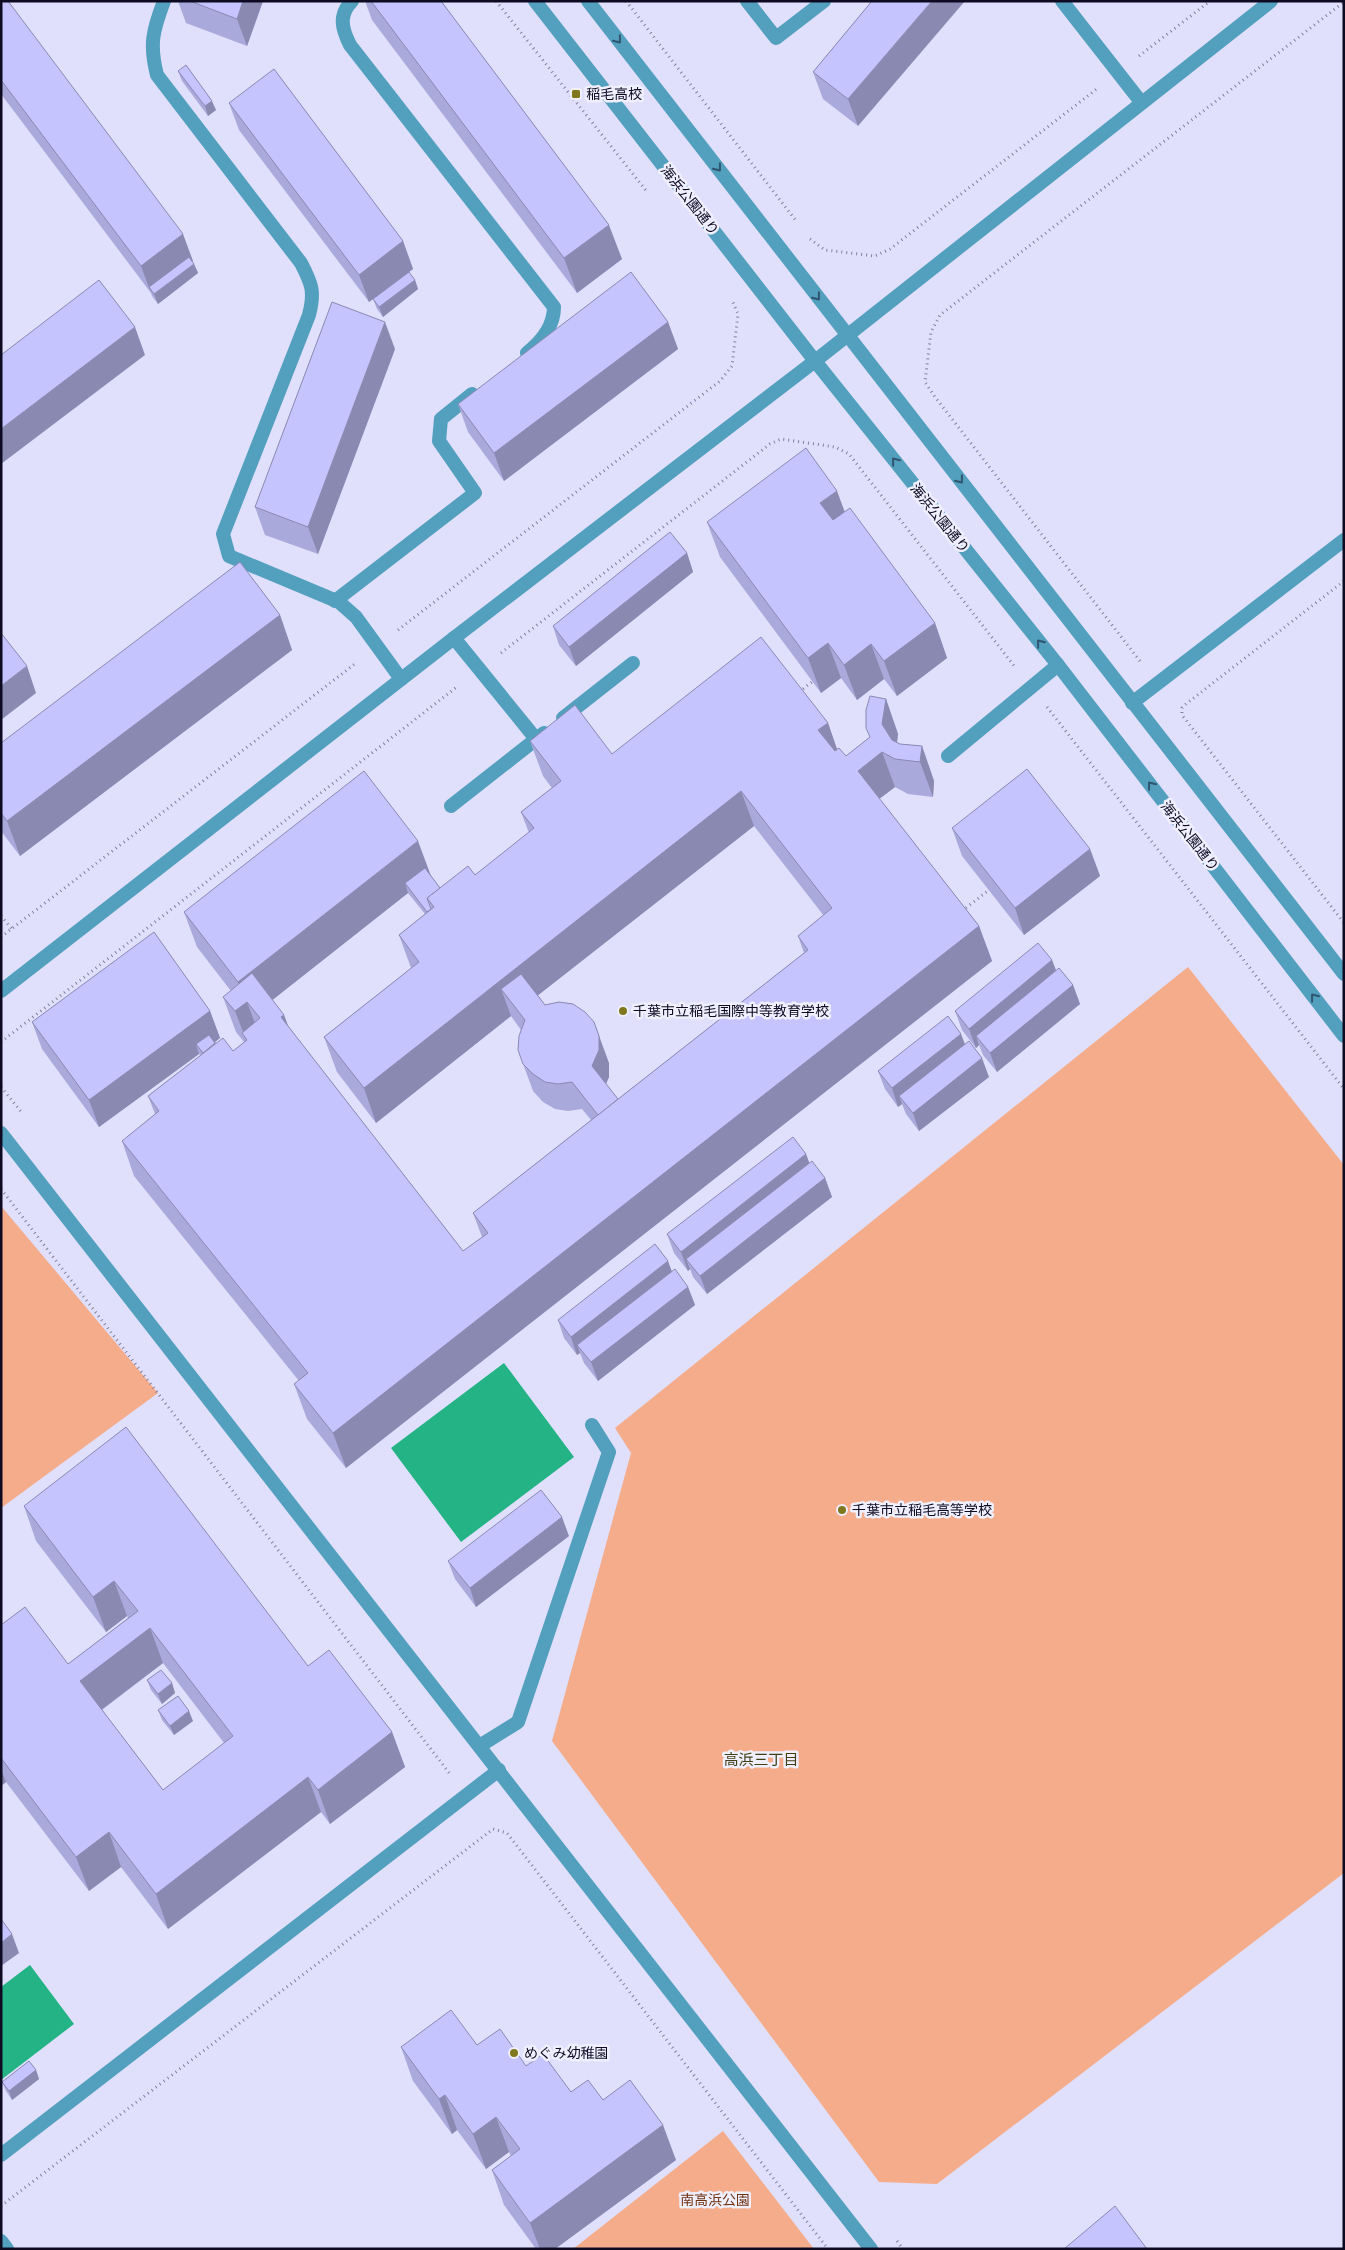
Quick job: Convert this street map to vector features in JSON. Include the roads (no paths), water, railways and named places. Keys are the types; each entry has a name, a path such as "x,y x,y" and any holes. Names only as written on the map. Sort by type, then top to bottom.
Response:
{"street":[{"path":"164,1 152,38 152,51 157,74 301,263 310,280 314,296 309,315 223,534 229,556 335,601 356,617 401,679"},
{"path":"352,1 346,8 342,26 350,45 554,307 554,318 543,337 538,344 516,361"},
{"name":"海浜公園通り","path":"535,1 815,361 1058,665 1344,1036"},
{"path":"588,1 1344,974"},
{"path":"747,1 776,38 824,1"},
{"path":"1062,1 1141,102"},
{"path":"1,991 454,638 848,336 1141,102 1271,1"},
{"path":"335,601 475,493 445,453 439,441 439,429 442,419 448,412 486,384"},
{"path":"1132,702 1344,540"},
{"path":"235,577 251,565"},
{"path":"454,638 536,739"},
{"path":"451,806 634,663"},
{"path":"948,756 1058,665"},
{"path":"1,1133 872,2249"},
{"path":"480,1745 518,1722 609,1452 592,1426"},
{"path":"1,2155 499,1770"},
{"path":"1,2242 7,2249"}],"place":[{"name":"稲毛高校","path":"576,94"},
{"name":"千葉市立稲毛国際中等教育学校","path":"623,1011"},
{"name":"千葉市立稲毛高等学校","path":"842,1510"},
{"name":"めぐみ幼稚園","path":"514,2053"}],"district":[{"name":"高浜三丁目","path":"761,1760"}],"park label":[{"name":"南高浜公園","path":"715,2200"}]}
